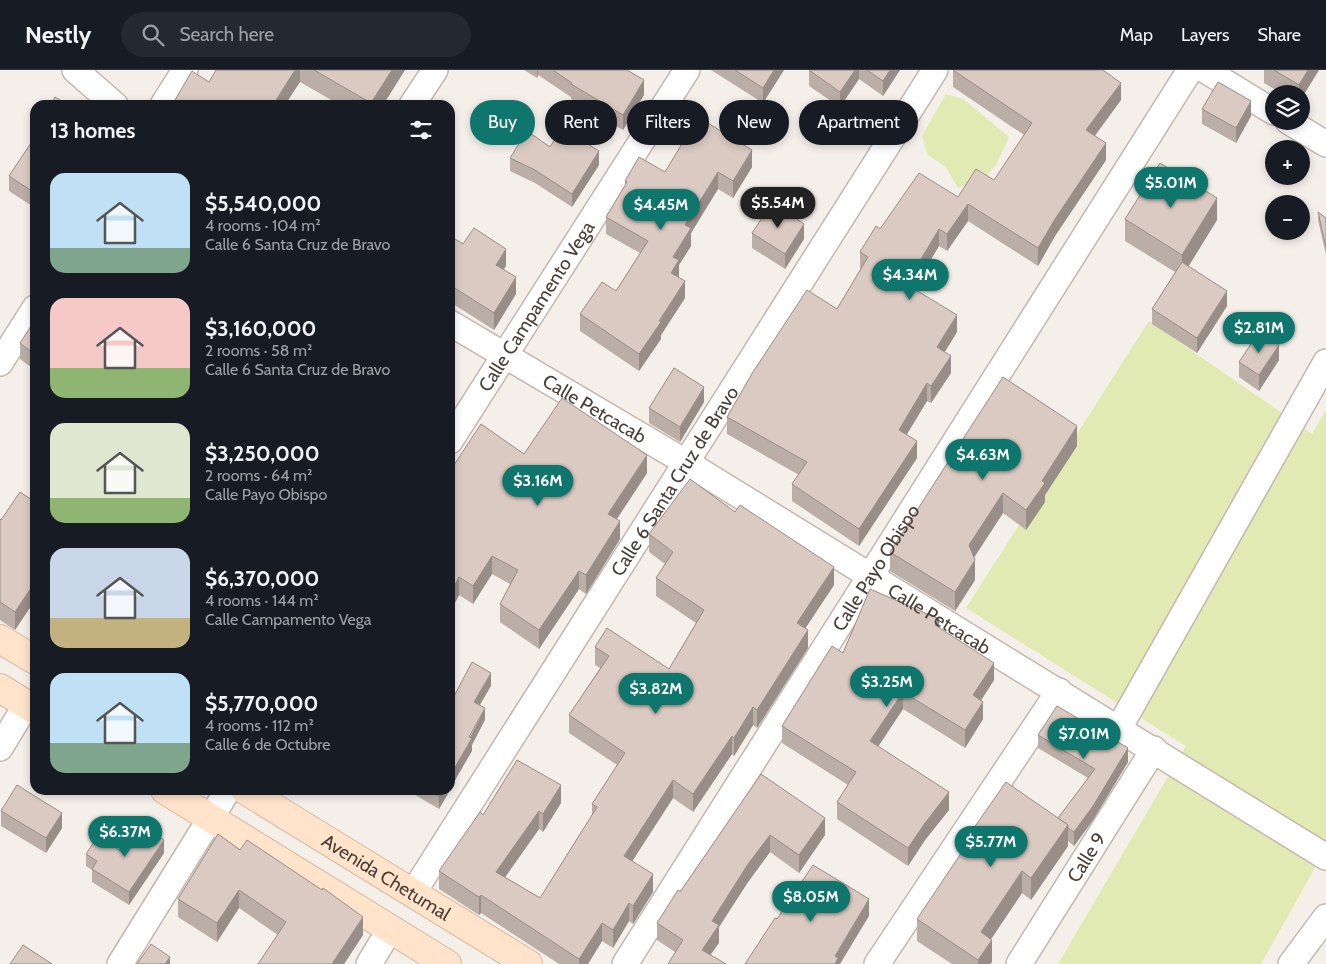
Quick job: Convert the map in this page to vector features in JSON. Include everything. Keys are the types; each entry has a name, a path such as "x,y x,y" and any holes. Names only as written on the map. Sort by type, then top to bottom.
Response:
{"main road":[{"path":"0,639 30,657"},
{"path":"0,688 30,706"},
{"path":"173,795 447,964"},
{"name":"Avenida Chetumal","path":"253,795 528,964"}],"street":[{"path":"76,70 109,100"},
{"path":"166,100 185,70"},
{"path":"415,100 435,70"},
{"name":"Calle Campamento Vega","path":"455,433 687,70"},
{"name":"Calle 6 Santa Cruz de Bravo","path":"413,893 935,70"},
{"name":"Calle Payo Obispo","path":"625,964 1190,70"},
{"path":"1205,70 1265,107"},
{"path":"1303,130 1326,144"},
{"path":"0,363 30,316"},
{"name":"Calle Petcacab","path":"455,326 687,463 870,577 1060,691 1326,857"},
{"path":"1119,728 1326,362"},
{"path":"877,964 1060,691"},
{"path":"0,748 30,708"},
{"name":"Calle 9","path":"1018,964 1154,749"},
{"path":"120,964 225,795"},
{"path":"1292,964 1326,917"},
{"path":"369,964 390,929"}],"green space":[{"path":"946,94 963,99 1009,137 996,165 984,179 958,188 946,167 928,155 922,136"},
{"path":"1149,321 1312,434 1326,410 1326,848 1261,964 1058,964 1186,746 966,608"}],"building":[{"path":"216,70 295,70 276,100 175,100 192,71 209,82"},
{"path":"314,70 392,70 373,100 366,100"},
{"path":"553,70 627,70 644,80 632,100 627,100 627,108 623,115 617,111 617,100 598,100"},
{"path":"735,70 774,70 763,88"},
{"path":"809,70 855,70 840,92"},
{"path":"867,70 890,70 883,81"},
{"path":"953,70 1103,70 1121,83 1086,130 1106,143 1038,248 968,204 947,234 939,229 906,284 957,315 937,347 951,356 931,386 927,383 899,430 917,441 859,529 792,484 807,462 727,417 753,372 807,290 837,309 868,257 860,252 876,226 880,229 919,173 958,197 976,169 994,180 1032,123"},
{"path":"1274,70 1308,70 1299,85"},
{"path":"1218,82 1251,101 1236,128 1202,109"},
{"path":"709,124 719,130 719,145 744,145 752,150 733,181 718,172 685,225 691,228 673,257 679,260 671,273 685,281 659,321 661,322 639,354 580,314 602,282 616,291 648,241 606,217 627,182 625,181 639,157 665,172 681,145 709,145"},
{"path":"535,137 550,147 551,145 589,145 599,151 572,194 535,170 510,158 518,145 535,145"},
{"path":"30,144 30,190 9,176"},
{"path":"1160,163 1217,198 1182,255 1125,219"},
{"path":"772,203 804,224 785,254 752,233"},
{"path":"1318,212 1326,218 1326,247"},
{"path":"474,228 506,249 496,265 516,277 494,313 455,288 455,239 463,244"},
{"path":"1182,262 1227,291 1197,338 1152,309"},
{"path":"30,328 30,351 20,343"},
{"path":"1259,332 1279,345 1259,375 1239,362"},
{"path":"674,368 704,387 680,427 649,408"},
{"path":"1003,377 1077,426 1042,481 1045,483 1026,510 1003,493 969,545 975,560 955,592 890,552"},
{"path":"562,398 647,455 608,514 620,521 586,575 579,571 539,630 500,604 518,570 492,556 473,586 459,577 455,585 455,463 481,424 524,454"},
{"path":"690,479 735,512 740,505 834,567 797,623 808,630 757,710 753,707 734,738 732,736 693,794 673,780 624,856 653,874 633,906 629,903 613,930 602,923 579,959 481,895 479,897 439,871 480,812 483,815 517,760 561,785 543,814 539,811 496,872 540,898 597,807 592,804 625,753 569,715 609,656 595,647 607,628 669,669 704,610 656,578 673,552 649,534"},
{"path":"20,492 30,499 30,590 15,612 0,602 1,520"},
{"path":"870,589 939,619 935,625 994,663 973,695 983,702 965,730 903,692 870,741 949,792 908,848 837,802 856,772 782,726 832,646 843,653"},
{"path":"472,662 491,673 474,702 485,708 469,737 472,738 455,767 455,694"},
{"path":"1057,706 1128,748 1093,806 1074,832 1058,818 1095,769 1038,735"},
{"path":"761,774 825,818 799,855 770,835 748,864 712,921 719,925 702,950 726,964 668,964 683,940 657,923 678,890 680,892"},
{"path":"1006,782 1068,825 1031,878 1022,871 981,932 992,940 978,960 917,919 972,837 969,835"},
{"path":"17,785 30,793 30,795 33,795 62,813 46,838 1,811"},
{"path":"141,824 164,840 129,892 92,869 97,861 86,854 98,836 122,852"},
{"path":"218,834 240,850 247,840 322,890 323,888 363,917 332,964 258,964 286,922 239,890 217,923 178,899"},
{"path":"813,865 869,899 835,956 838,958 835,964 745,964 775,918 777,919"},
{"path":"151,944 170,957 165,964 137,964"},
{"path":"23,945 52,964 10,964"}]}
